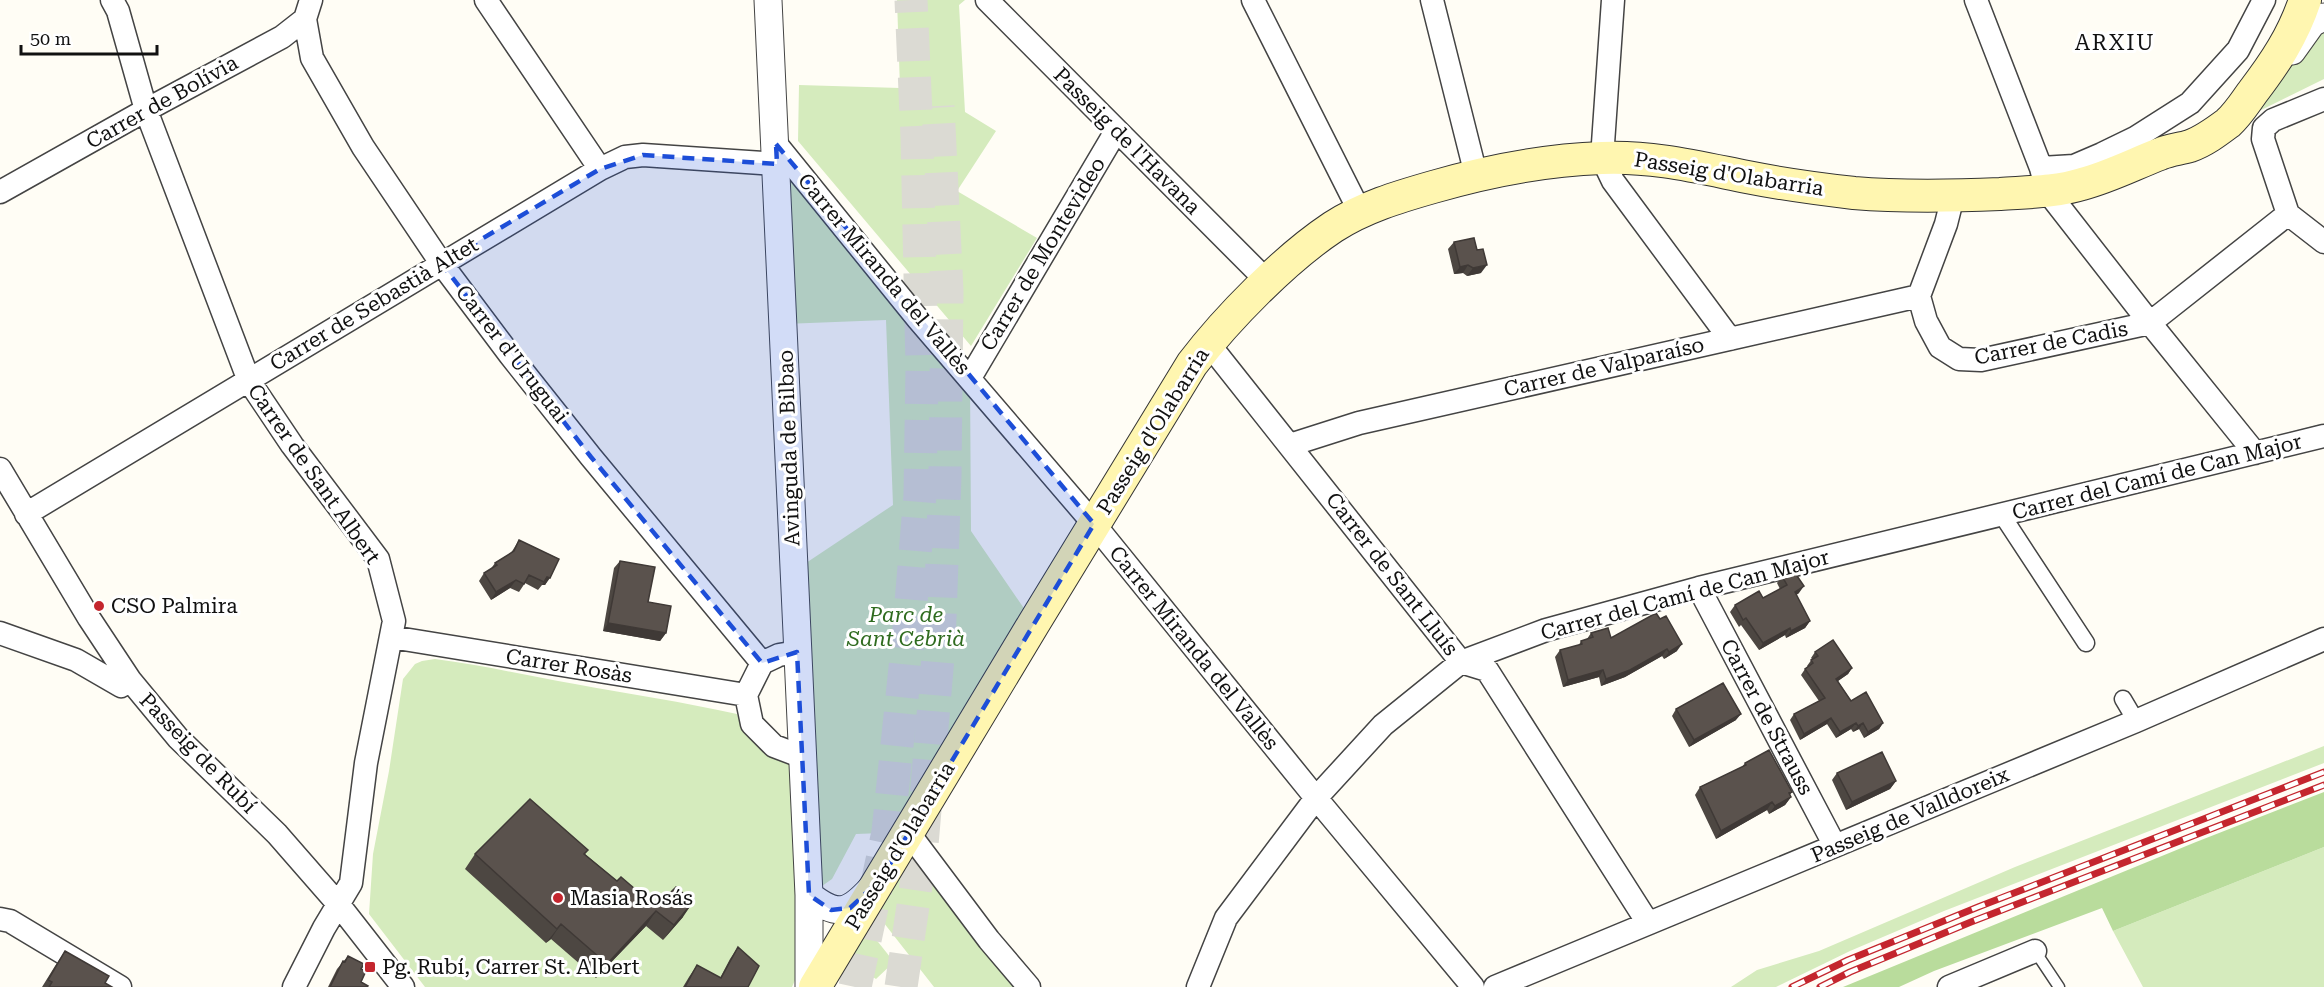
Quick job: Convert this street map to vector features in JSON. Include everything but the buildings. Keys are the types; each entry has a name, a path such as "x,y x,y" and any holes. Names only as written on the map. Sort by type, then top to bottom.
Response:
{"main road":[{"path":"2163,153 2204,141 2250,121 2306,0"},
{"path":"2163,153 2204,119 2232,91 2262,54 2283,6"},
{"name":"Passeig d'Olabarria","path":"815,987 1178,385 1208,343 1268,282 1312,242 1360,212 1388,200 1476,175 1551,162 1602,158 1643,158 1684,163 1749,178 1855,193 1953,196 2044,180 2082,184 2123,171 2163,153"}],"street":[{"name":"Carrer de Sant Albert","path":"112,0 146,110 249,381 292,445 378,559 394,621 366,763 351,883 324,928 294,987"},
{"path":"486,0 600,169"},
{"name":"Avinguda de Bilbao","path":"768,0 810,896 809,987"},
{"name":"Passeig de l'Havana","path":"987,0 1268,282"},
{"path":"1253,0 1360,212"},
{"path":"1432,0 1476,175"},
{"path":"1613,0 1602,158 1616,186 1730,339"},
{"path":"1976,0 2044,180 2150,323 2255,453"},
{"name":"Passeig d'Olabarria","path":"2044,180 2135,138 2190,103 2238,50 2283,6"},
{"name":"Carrer de Bolívia","path":"0,192 146,110 282,38 308,9"},
{"name":"Carrer d'Uruguai","path":"308,9 312,58 363,147 441,263 510,355 762,663"},
{"path":"2250,121 2260,96 2304,32 2312,23 2324,17"},
{"path":"2250,121 2273,120 2324,99"},
{"path":"2250,121 2263,139 2288,214 2324,242"},
{"name":"Carrer de Montevideo","path":"970,378 1116,130"},
{"name":"Carrer de Sebastià Altet","path":"26,514 441,263 600,169 625,157 777,154"},
{"name":"Carrer Miranda del Vallès","path":"777,154 1094,524 1473,987"},
{"path":"1919,296 1946,224 1953,196"},
{"name":"Carrer de Cadis","path":"1919,296 1926,321 1940,347 1959,359 1981,360 2150,323 2288,214"},
{"name":"Carrer de Valparaíso","path":"1290,445 1359,423 1919,296"},
{"name":"Carrer de Sant Lluís","path":"1208,343 1461,662 1487,670 1648,923"},
{"name":"Carrer del Camí de Can Major","path":"1198,987 1226,918 1316,798 1383,725 1461,662 1546,630 1700,588 2324,436"},
{"name":"Passeig de Rubí","path":"0,469 130,680 178,738 277,834 339,905 403,987"},
{"path":"2002,515 2086,643"},
{"name":"Carrer de Strauss","path":"1700,588 1835,846"},
{"path":"0,633 76,660 121,686 130,680"},
{"name":"Carrer Rosàs","path":"391,637 746,695"},
{"name":"Passeig de Valldoreix","path":"1495,987 2136,721 2324,639"},
{"path":"797,652 779,655 762,663 746,695 752,724 774,746 803,757"},
{"path":"2123,699 2136,721"},
{"path":"908,832 989,940 1029,987"},
{"path":"810,896 823,906 840,911 858,903 881,879"},
{"path":"810,896 836,952"},
{"path":"0,919 10,921 120,987"},
{"path":"1949,987 2034,951"}],"lane":[{"path":"2034,951 2059,987"}],"highlighted area":[{"path":"776,144 1094,524 881,879 850,908 831,910 809,895 797,652 762,663 591,457 441,263 600,169 643,155 777,164"}],"green space":[{"path":"897,0 965,0 959,5 965,112 996,131 957,191 1037,238 971,346 798,141 799,85 900,88"},
{"path":"2324,24 2324,79 2257,112 2286,74 2311,29"},
{"name":"Parc de Sant Cebrià","path":"777,155 970,378 971,531 1034,623 908,832 856,834 832,879 809,895 794,571 893,505 886,320 784,324"},
{"path":"435,659 737,714 745,732 757,745 790,763 798,956 796,978 792,987 425,987 369,914 373,854 403,679 415,664"},
{"path":"2324,746 2324,763 1944,911 1850,951 1776,987 1731,987 1757,970 1819,951 2015,867"},
{"path":"2324,792 2324,847 2113,931 2102,908 1934,971 1899,987 1843,987 2196,842"},
{"path":"2324,847 2324,987 2143,987 2113,931"},
{"path":"906,857 914,859 1016,987 934,987 873,909"},
{"path":"863,923 894,962 876,979 849,962"}],"tunnel":[{"path":"855,987 888,832 920,495 922,367 917,137 911,0"},
{"path":"901,987 922,845 939,645 945,476 947,291 938,106"}],"railway":[{"path":"1792,987 1848,960 1978,907 2324,772"},
{"path":"1820,987 1850,972 1971,922 2324,785"}],"place":[{"name":"CSO Palmira","path":"99,606"},
{"name":"Masia Rosás","path":"558,898"},
{"name":"Pg. Rubí, Carrer St. Albert","path":"370,967"}],"district":[{"name":"ARXIU","path":"2115,42"}]}
